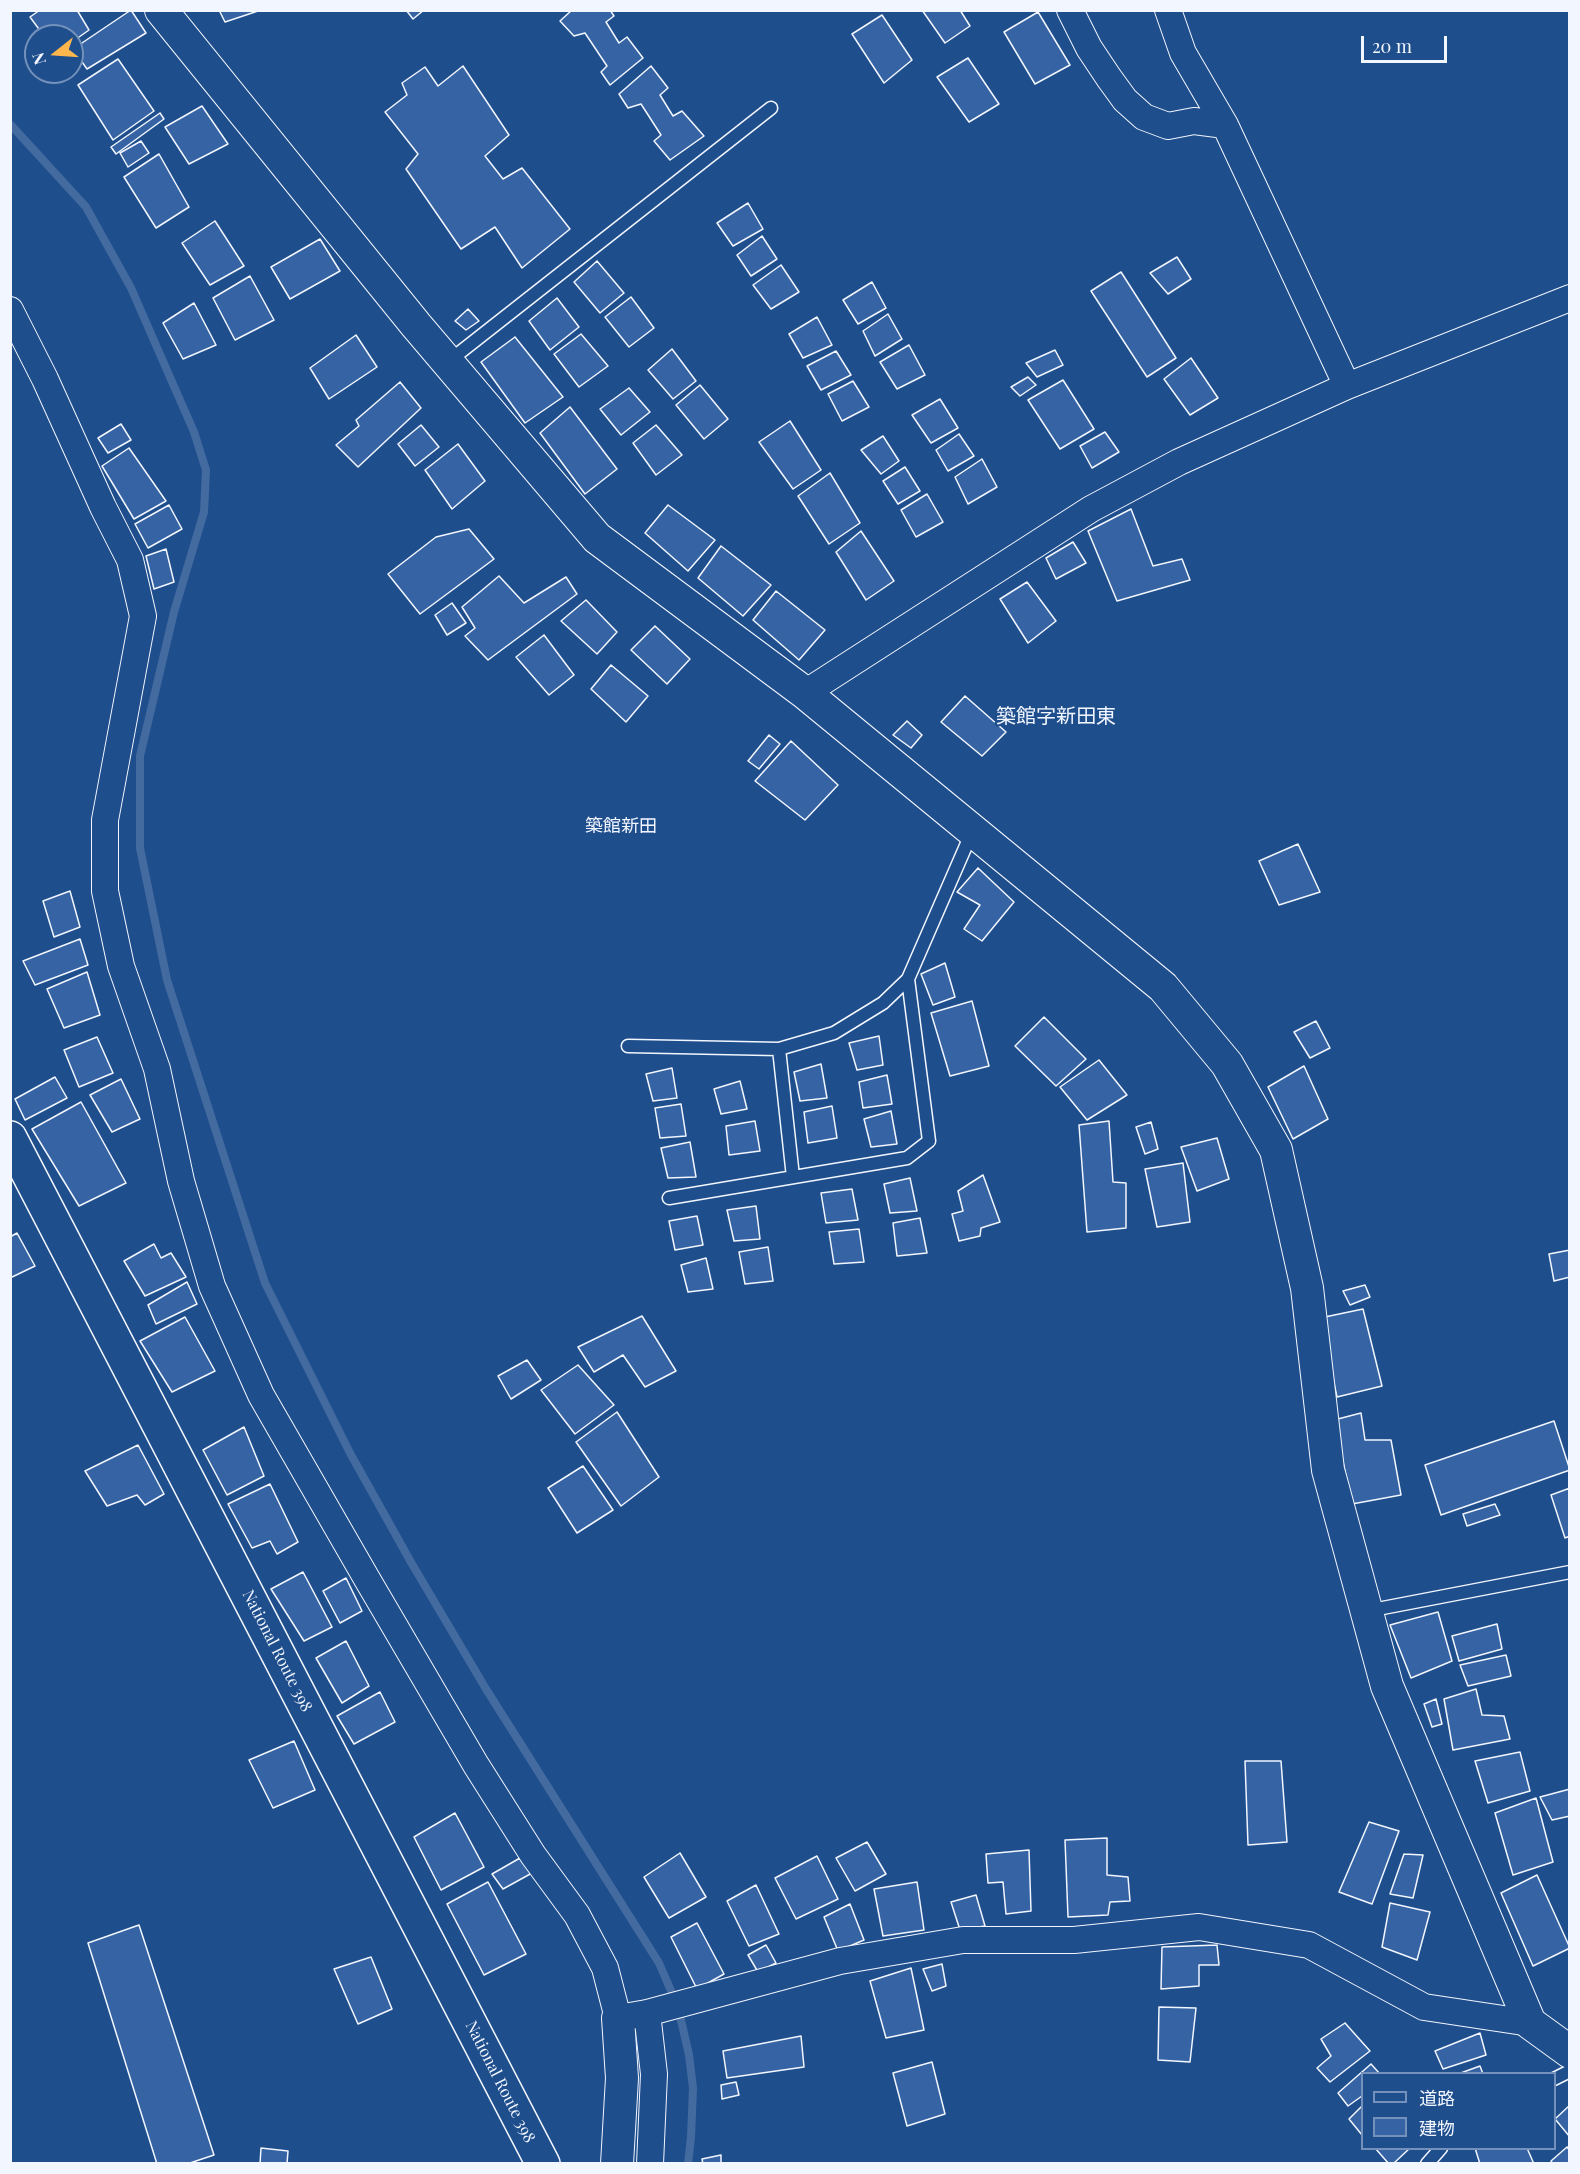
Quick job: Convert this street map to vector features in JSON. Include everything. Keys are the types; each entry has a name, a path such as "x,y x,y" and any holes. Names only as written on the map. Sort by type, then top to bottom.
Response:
{"highway":[{"name":"National Route 398","path":"10,1138 543,2163"}],"street":[{"path":"161,10 447,362 597,538 805,693 1163,987 1227,1064 1276,1150 1307,1288 1328,1470 1387,1686 1530,2023"},
{"path":"1070,10 1089,48 1109,78 1125,100 1144,117 1168,126 1194,122 1225,125"},
{"path":"1168,10 1183,52 1225,125 1347,386"},
{"path":"805,693 1090,509 1179,462 1347,386 1569,298"},
{"path":"10,310 130,560 143,616 105,820 105,891 121,966 157,1069 180,1181 212,1286 261,1395 476,1765 533,1854 577,1915 605,1968 641,2014 654,2073 650,2163"},
{"path":"641,2014 840,1961 963,1940 1074,1940 1199,1927 1309,1945 1424,2007 1530,2023 1569,2052"},
{"path":"617,2163 622,2078 641,2014"}],"lane":[{"path":"447,362 771,108"},
{"path":"628,1046 779,1049 834,1033 883,1004 908,979 973,830"},
{"path":"669,1198 907,1158 929,1141 908,979"},
{"path":"779,1049 793,1177"},
{"path":"1367,1612 1569,1572"},
{"path":"1427,2163 1440,2150"}],"building":[{"path":"40,10 77,10 89,30 84,34 84,24 35,24 30,17"},
{"path":"131,10 146,33 87,69 84,65 84,42"},
{"path":"219,10 261,10 225,22"},
{"path":"406,10 424,10 413,19"},
{"path":"572,10 610,10 614,16 606,22 619,43 627,37 643,58 610,85 601,72 607,66 585,33 574,36 560,21"},
{"path":"922,10 960,10 970,26 945,43"},
{"path":"1038,12 1070,65 1035,84 1004,32"},
{"path":"882,15 912,60 884,83 852,34"},
{"path":"968,58 999,104 969,122 937,77"},
{"path":"118,59 154,111 113,140 78,85 84,84 84,81"},
{"path":"463,66 509,135 485,156 503,179 522,168 570,229 522,268 495,227 461,249 406,169 418,154 385,112 407,95 402,83 425,67 438,86"},
{"path":"651,66 668,88 660,95 673,116 682,111 704,136 670,160 654,141 661,135 641,104 628,108 619,94"},
{"path":"202,106 228,144 189,164 165,127"},
{"path":"160,113 164,119 116,154 111,147"},
{"path":"141,141 149,153 128,167 120,153"},
{"path":"159,154 189,207 156,228 124,177"},
{"path":"748,203 763,229 733,246 717,223"},
{"path":"215,221 244,266 210,285 182,243"},
{"path":"762,236 777,259 751,276 737,255"},
{"path":"320,239 340,271 290,299 271,267"},
{"path":"1177,257 1191,279 1168,294 1150,273"},
{"path":"597,261 624,293 600,313 574,282"},
{"path":"781,265 799,292 771,309 753,285"},
{"path":"1121,272 1176,358 1147,377 1091,291"},
{"path":"250,276 274,320 235,340 213,298"},
{"path":"872,282 886,308 858,324 843,300"},
{"path":"631,297 654,328 629,347 605,317"},
{"path":"557,298 579,327 550,350 529,321"},
{"path":"194,303 216,345 183,359 163,323"},
{"path":"468,309 479,321 466,330 455,321"},
{"path":"888,314 902,339 875,356 863,331"},
{"path":"817,317 832,345 803,358 789,334"},
{"path":"581,334 608,366 579,387 554,354"},
{"path":"356,335 377,367 329,399 310,368"},
{"path":"515,337 563,397 525,423 481,362"},
{"path":"909,345 925,375 897,389 880,362"},
{"path":"672,349 696,381 673,399 648,370"},
{"path":"1055,350 1063,365 1037,377 1026,363"},
{"path":"836,351 851,375 821,390 807,366"},
{"path":"1191,358 1218,398 1190,415 1164,379"},
{"path":"1028,377 1036,385 1020,396 1011,387"},
{"path":"1063,380 1094,429 1060,449 1028,400"},
{"path":"853,381 869,407 842,421 828,394"},
{"path":"400,382 421,408 358,467 336,445 359,426 356,420"},
{"path":"700,385 728,419 704,439 676,405"},
{"path":"629,388 650,412 621,435 600,409"},
{"path":"940,399 958,428 931,443 912,415"},
{"path":"570,407 617,469 585,494 540,433"},
{"path":"790,421 821,470 793,489 759,442"},
{"path":"121,424 131,440 108,453 98,438"},
{"path":"421,425 439,447 415,466 398,444"},
{"path":"656,425 682,455 656,475 633,443"},
{"path":"1105,432 1119,452 1092,468 1080,446"},
{"path":"959,434 974,456 948,471 936,450"},
{"path":"883,436 899,461 881,474 861,450"},
{"path":"458,444 485,481 452,509 425,470"},
{"path":"129,448 166,501 134,519 102,466"},
{"path":"982,459 997,487 968,504 955,477"},
{"path":"905,467 920,491 898,504 883,481"},
{"path":"830,473 860,523 829,544 798,496"},
{"path":"927,494 943,522 916,537 901,510"},
{"path":"169,505 182,529 148,548 135,524"},
{"path":"668,505 715,540 688,571 645,533"},
{"path":"1131,509 1153,566 1182,559 1190,580 1117,601 1088,531"},
{"path":"469,529 494,559 420,614 388,574 436,537"},
{"path":"861,531 894,581 866,600 836,552"},
{"path":"1073,542 1086,563 1056,579 1046,558"},
{"path":"721,546 771,585 743,616 698,578"},
{"path":"166,549 174,582 154,589 146,556"},
{"path":"499,576 524,603 566,577 577,594 488,660 465,636 475,628 462,607"},
{"path":"1027,582 1056,621 1028,643 1000,599"},
{"path":"776,591 825,630 799,660 753,620"},
{"path":"586,600 617,632 597,654 561,621"},
{"path":"452,603 466,623 447,635 435,615"},
{"path":"655,626 690,659 667,684 631,650"},
{"path":"544,635 574,675 549,695 516,657"},
{"path":"611,665 648,696 626,722 591,689"},
{"path":"965,696 1006,732 982,756 941,722"},
{"path":"907,721 922,735 911,748 893,735"},
{"path":"769,735 780,744 759,769 748,761"},
{"path":"791,741 838,785 805,820 755,781"},
{"path":"1298,844 1320,892 1279,905 1259,861"},
{"path":"978,868 1014,902 982,941 964,929 980,905 957,892"},
{"path":"70,891 80,927 54,937 43,901"},
{"path":"80,939 88,965 35,985 23,961"},
{"path":"945,963 955,997 933,1005 921,974"},
{"path":"87,972 100,1015 64,1028 47,989"},
{"path":"972,1001 989,1066 950,1076 931,1013"},
{"path":"1044,1017 1086,1059 1056,1086 1015,1046"},
{"path":"1316,1021 1330,1048 1310,1058 1294,1032"},
{"path":"879,1036 883,1065 857,1070 849,1043"},
{"path":"97,1037 113,1073 79,1087 64,1050"},
{"path":"1099,1060 1127,1095 1087,1120 1060,1087"},
{"path":"821,1064 827,1098 800,1101 794,1072"},
{"path":"1304,1066 1328,1119 1293,1139 1268,1087"},
{"path":"672,1068 677,1098 653,1101 646,1074"},
{"path":"887,1075 892,1104 863,1108 859,1082"},
{"path":"55,1077 67,1098 25,1120 15,1099"},
{"path":"121,1079 140,1119 112,1132 90,1095"},
{"path":"740,1081 747,1109 721,1114 714,1089"},
{"path":"81,1102 126,1183 79,1206 32,1129"},
{"path":"681,1104 686,1136 660,1138 655,1108"},
{"path":"832,1106 837,1138 808,1143 804,1112"},
{"path":"891,1111 897,1144 871,1147 864,1119"},
{"path":"755,1121 760,1151 729,1155 726,1126"},
{"path":"1109,1121 1113,1182 1126,1183 1126,1228 1087,1232 1079,1125"},
{"path":"1151,1122 1158,1149 1145,1154 1136,1127"},
{"path":"1217,1138 1229,1179 1197,1191 1181,1147"},
{"path":"690,1142 696,1177 668,1178 661,1148"},
{"path":"1183,1163 1190,1222 1157,1227 1145,1169"},
{"path":"983,1175 1000,1222 981,1228 980,1236 959,1241 952,1214 963,1211 958,1191"},
{"path":"910,1178 917,1211 890,1213 884,1184"},
{"path":"852,1189 858,1220 826,1223 821,1193"},
{"path":"756,1206 760,1239 734,1241 727,1210"},
{"path":"697,1216 703,1245 675,1250 669,1221"},
{"path":"920,1218 927,1253 897,1256 893,1223"},
{"path":"859,1229 864,1262 834,1264 829,1232"},
{"path":"17,1233 35,1266 10,1278 10,1237"},
{"path":"154,1244 161,1258 171,1253 186,1277 145,1296 124,1261"},
{"path":"768,1247 773,1281 745,1284 739,1252"},
{"path":"1570,1250 1570,1277 1554,1281 1549,1254"},
{"path":"706,1258 713,1289 688,1292 681,1265"},
{"path":"187,1282 197,1304 156,1324 148,1305"},
{"path":"1365,1285 1370,1297 1350,1305 1343,1291"},
{"path":"1363,1309 1382,1386 1337,1397 1320,1318"},
{"path":"642,1316 676,1371 645,1387 623,1355 594,1372 578,1347"},
{"path":"185,1317 215,1371 172,1392 140,1341"},
{"path":"527,1360 541,1380 511,1399 498,1376"},
{"path":"578,1365 614,1405 575,1434 541,1390"},
{"path":"617,1412 659,1477 621,1506 576,1442"},
{"path":"1361,1413 1365,1440 1391,1440 1401,1495 1352,1504 1334,1420"},
{"path":"1554,1421 1570,1470 1441,1515 1425,1465"},
{"path":"244,1427 264,1476 227,1495 203,1450"},
{"path":"138,1445 164,1494 145,1505 137,1495 107,1506 85,1471"},
{"path":"583,1466 613,1510 577,1533 548,1488"},
{"path":"270,1484 298,1542 277,1554 270,1541 252,1548 228,1504"},
{"path":"1570,1488 1570,1536 1565,1538 1551,1495"},
{"path":"1495,1504 1500,1515 1467,1526 1463,1514"},
{"path":"303,1572 332,1627 304,1641 271,1589"},
{"path":"346,1578 362,1611 340,1623 323,1591"},
{"path":"1438,1612 1452,1661 1411,1678 1390,1625"},
{"path":"1497,1624 1502,1649 1459,1661 1452,1636"},
{"path":"346,1641 369,1686 342,1703 316,1658"},
{"path":"1506,1655 1511,1676 1468,1686 1460,1665"},
{"path":"1476,1689 1482,1715 1504,1716 1510,1739 1453,1750 1444,1699"},
{"path":"380,1692 395,1722 354,1744 337,1716"},
{"path":"1436,1699 1442,1724 1432,1727 1424,1704"},
{"path":"294,1741 315,1790 273,1808 249,1760"},
{"path":"1520,1752 1530,1791 1488,1803 1475,1761"},
{"path":"1245,1761 1281,1761 1287,1842 1248,1845"},
{"path":"1570,1789 1570,1816 1552,1820 1540,1797"},
{"path":"1536,1798 1553,1862 1513,1875 1495,1813"},
{"path":"455,1813 484,1867 441,1890 414,1837"},
{"path":"1369,1822 1399,1831 1372,1904 1339,1892"},
{"path":"1107,1838 1107,1875 1128,1877 1130,1901 1110,1902 1108,1915 1068,1917 1065,1840"},
{"path":"867,1842 886,1874 855,1891 836,1858"},
{"path":"1029,1850 1031,1911 1006,1914 1003,1882 988,1883 986,1854"},
{"path":"680,1853 706,1897 669,1918 644,1877"},
{"path":"1404,1854 1423,1855 1413,1898 1390,1894"},
{"path":"817,1856 838,1899 796,1919 775,1878"},
{"path":"520,1858 532,1873 503,1889 492,1874"},
{"path":"1537,1875 1570,1948 1533,1966 1501,1893"},
{"path":"488,1882 526,1954 484,1975 447,1904"},
{"path":"917,1882 924,1930 883,1936 874,1889"},
{"path":"756,1885 779,1934 749,1946 727,1901"},
{"path":"976,1895 985,1926 960,1930 951,1902"},
{"path":"1390,1903 1430,1912 1417,1960 1382,1947"},
{"path":"850,1904 864,1940 838,1951 824,1917"},
{"path":"697,1923 724,1974 697,1989 671,1937"},
{"path":"139,1925 214,2155 187,2164 157,2164 88,1943"},
{"path":"766,1945 776,1963 758,1972 748,1955"},
{"path":"1217,1945 1219,1965 1199,1965 1199,1986 1161,1989 1162,1947"},
{"path":"371,1957 392,2009 358,2024 334,1969"},
{"path":"942,1964 946,1986 932,1991 923,1969"},
{"path":"911,1968 924,2030 886,2038 870,1981"},
{"path":"1159,2007 1196,2008 1190,2062 1158,2060"},
{"path":"1345,2023 1370,2051 1330,2082 1317,2068 1331,2056 1321,2039"},
{"path":"1480,2033 1486,2055 1443,2069 1435,2051"},
{"path":"801,2036 804,2067 727,2078 723,2051"},
{"path":"932,2062 945,2114 907,2126 893,2073"},
{"path":"1371,2064 1378,2072 1362,2072"},
{"path":"1480,2066 1482,2072 1464,2072"},
{"path":"1361,2073 1361,2097 1348,2106 1338,2093"},
{"path":"736,2082 739,2095 722,2099 721,2085"},
{"path":"1570,2105 1570,2137 1556,2120"},
{"path":"1361,2107 1361,2134 1349,2119"},
{"path":"1567,2147 1570,2151 1570,2164 1553,2164 1551,2161"},
{"path":"261,2148 288,2151 287,2164 260,2164"},
{"path":"1377,2150 1408,2150 1393,2164 1389,2164"},
{"path":"1476,2150 1528,2150 1534,2164 1480,2164"},
{"path":"721,2155 721,2164 703,2164 702,2159"}],"waterway":[{"path":"10,124 86,207 131,288 194,432 206,470 204,512 174,612 140,756 140,848 167,980 265,1283 350,1453 412,1564 486,1689 659,1963 678,2007 689,2055 693,2088 688,2164"}],"district":[{"name":"築館字新田東","path":"1056,717"},
{"name":"築館新田","path":"621,826"}]}
